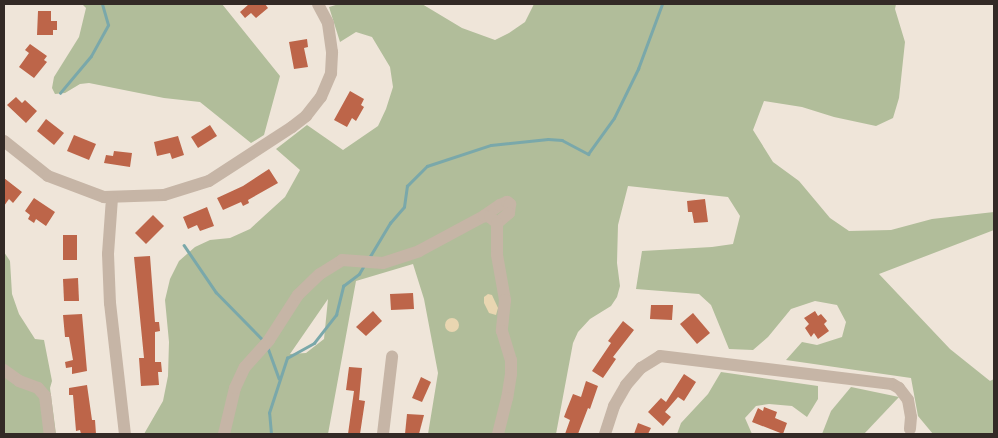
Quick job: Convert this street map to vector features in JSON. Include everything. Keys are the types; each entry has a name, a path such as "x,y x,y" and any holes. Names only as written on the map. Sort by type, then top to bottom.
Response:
{"street":[{"path":"4,141 26,160 56,181 90,193 112,198 151,197 190,188 209,181 306,116 327,86 333,61 330,29 318,4"},
{"path":"112,198 108,254 110,304 125,434"},
{"path":"224,434 236,388 245,366 266,343 298,295 320,274 342,260 383,263 419,251 507,202 510,204 509,213 497,223"},
{"path":"484,216 490,217 497,223 497,255 505,300 502,331 511,360 511,374 498,434"},
{"path":"605,434 614,406 626,386 641,368 660,356 892,384 900,388 908,400 911,417 910,429"},
{"path":"383,434 392,357"},
{"path":"4,370 19,381 38,388 45,396 50,434"}],"green space":[{"path":"82,4 222,4 280,76 264,135 251,143 200,102 164,98 89,83 80,84 65,93 55,94 52,88 54,77 79,37 86,8"},
{"path":"339,4 422,4 462,28 495,40 525,22 534,4 896,4 895,9 905,42 899,98 893,118 876,126 834,117 802,107 764,101 753,130 773,162 799,181 830,218 849,231 891,230 932,219 994,212 994,230 879,274 950,349 990,381 994,379 994,434 933,434 918,416 911,378 786,360 802,342 817,345 842,337 846,322 837,305 815,301 791,309 768,337 753,350 729,349 711,305 699,294 636,289 642,251 733,244 740,216 728,197 628,186 618,225 617,263 620,286 617,297 611,306 590,319 578,332 573,343 556,434 428,434 438,373 424,299 413,264 356,281 328,434 144,434 163,401 168,376 169,342 165,300 170,279 179,261 195,247 210,240 230,238 250,229 285,197 300,170 276,149 307,125 343,150 378,126 386,109 393,87 390,67 372,37 356,32 340,42 329,7","holes":["328,299 324,339 306,353 290,354"]},
{"path":"4,252 10,261 12,294 19,314 35,339 44,340 52,381 50,388 56,434 4,434"},
{"path":"721,372 818,386 818,399 807,417 792,406 769,404 756,406 745,418 752,434 677,434 681,423 708,394"},
{"path":"851,387 899,397 864,434 822,434 831,411"}],"sand":[{"path":"488,294 492,295 498,308 496,315 489,313 484,303 484,297"},
{"path":"452,318 457,320 459,325 457,330 452,332 447,330 445,325 447,320"}],"building":[{"path":"249,4 265,4 268,8 256,18 251,13 245,18 240,12"},
{"path":"38,11 51,11 51,21 57,21 57,30 53,30 53,35 37,35"},
{"path":"307,39 308,47 304,48 308,67 294,69 289,42"},
{"path":"30,44 47,56 44,60 47,62 34,78 19,67 29,53 25,50"},
{"path":"350,91 364,99 361,105 364,107 356,121 352,118 347,127 334,120"},
{"path":"16,97 22,103 25,100 37,111 26,123 7,105"},
{"path":"46,119 64,133 54,145 37,131"},
{"path":"210,125 217,136 198,148 191,137"},
{"path":"74,135 96,144 89,160 67,151"},
{"path":"178,136 184,155 172,159 170,153 157,156 154,142"},
{"path":"114,151 132,153 130,167 104,163 106,155 113,156"},
{"path":"269,169 278,183 248,200 249,203 243,206 241,202 223,210 217,198 243,186"},
{"path":"4,178 22,192 13,203 9,199 4,206"},
{"path":"34,198 55,212 46,226 36,219 34,223 28,219 30,215 25,211"},
{"path":"705,199 708,222 694,223 692,212 688,212 687,201"},
{"path":"207,207 214,226 200,231 197,225 188,229 183,217"},
{"path":"153,215 164,226 146,244 135,233"},
{"path":"63,235 77,235 77,260 63,260"},
{"path":"150,256 155,322 159,322 160,331 155,332 155,362 161,362 162,372 158,372 159,385 141,386 139,358 144,358 134,257"},
{"path":"78,278 79,301 64,301 63,279"},
{"path":"413,293 414,309 391,310 390,294"},
{"path":"651,305 673,305 672,320 650,319"},
{"path":"373,311 382,321 366,336 356,327"},
{"path":"815,311 818,316 821,314 827,321 824,324 829,331 818,339 814,333 811,337 805,328 809,324 804,318"},
{"path":"693,313 710,333 697,344 680,324"},
{"path":"82,314 87,371 72,374 72,367 66,368 65,362 73,360 69,337 65,337 63,315"},
{"path":"623,321 634,330 613,357 616,359 603,378 592,371 611,343 608,341"},
{"path":"349,367 362,368 359,400 365,401 360,434 348,434 354,391 346,390"},
{"path":"684,374 696,382 684,401 678,397 665,412 671,417 663,426 648,412 661,398 666,402"},
{"path":"421,377 431,382 422,402 412,398"},
{"path":"586,381 598,386 590,409 588,408 578,434 565,434 570,420 564,417 567,409 573,394 581,397"},
{"path":"87,385 92,420 95,420 96,434 81,434 80,430 76,431 73,395 69,395 69,388"},
{"path":"764,407 777,412 775,418 787,423 783,434 752,422 758,408 763,411"},
{"path":"407,414 424,415 419,434 405,434"},
{"path":"638,423 651,428 648,434 634,434"}],"waterway":[{"path":"60,93 91,56 108,25 102,4"},
{"path":"369,258 390,223 404,207 407,186 427,166 491,145 548,139 562,140 588,154 614,118 638,69 662,4"},
{"path":"184,245 216,292 264,341"},
{"path":"271,434 269,413 287,358 314,343 336,315 343,286 359,274 363,267"},
{"path":"268,348 279,378"}]}
